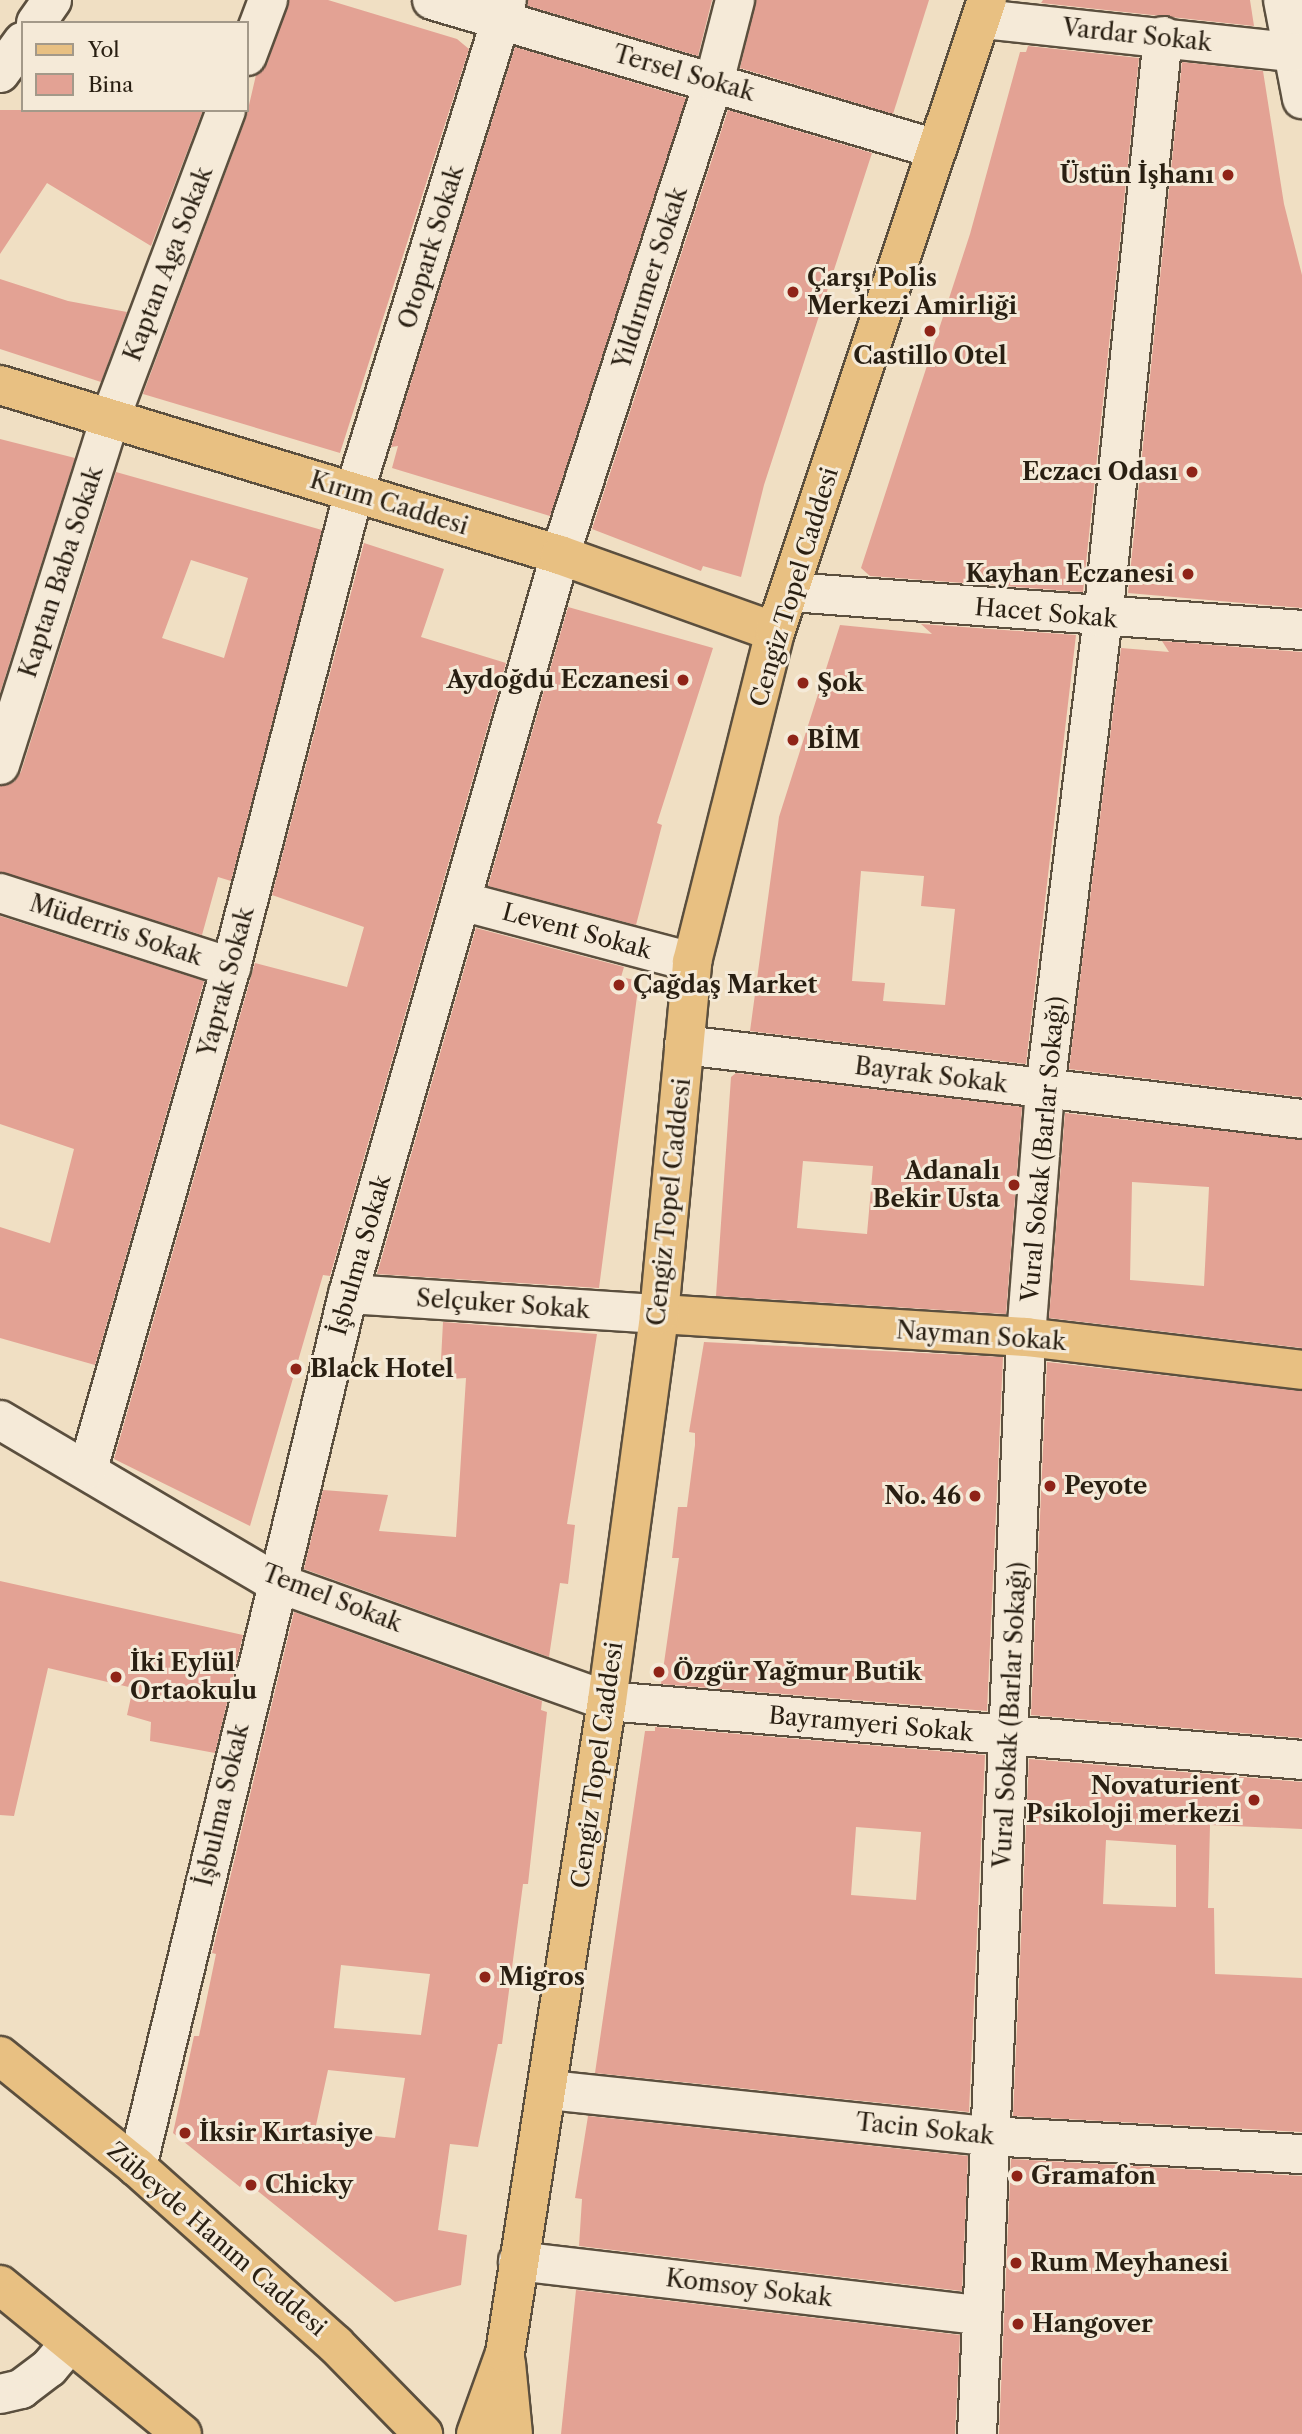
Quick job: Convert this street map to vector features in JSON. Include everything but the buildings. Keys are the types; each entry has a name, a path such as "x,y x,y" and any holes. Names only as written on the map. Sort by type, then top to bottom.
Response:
{"main road":[{"name":"Cengiz Topel Caddesi","path":"476,2434 505,2353 518,2261 549,2090 607,1701 659,1314 692,962 775,632 791,592 984,10"},
{"name":"Kırım Caddesi","path":"0,385 560,555 775,632"},
{"name":"Nayman Sokak","path":"659,1314 1026,1337 1302,1370"},
{"name":"Zübeyde Hanım Caddesi","path":"0,2056 137,2167 335,2344 423,2434"},
{"path":"0,2285 182,2434"},
{"path":"505,2353 513,2434"}],"street":[{"path":"37,21 52,0"},
{"path":"248,53 268,0"},
{"name":"Tersel Sokak","path":"432,0 505,10 714,82 936,149"},
{"name":"Yıldırımer Sokak","path":"560,555 714,82 735,0"},
{"path":"1283,0 1302,99"},
{"name":"Otopark Sokak","path":"354,493 505,10"},
{"name":"Vardar Sokak","path":"984,10 1293,52"},
{"name":"Vural Sokak (Barlar Sokağı)","path":"976,2434 988,2136 1010,1736 1026,1337 1045,1089 1104,618 1163,36"},
{"path":"0,73 21,44"},
{"name":"Kaptan Aga Sokak","path":"110,419 225,112"},
{"name":"Kaptan Baba Sokak","path":"0,765 110,419"},
{"name":"Yaprak Sokak","path":"88,1469 232,967 354,493"},
{"name":"İşbulma Sokak","path":"137,2167 275,1582 348,1294 560,555"},
{"name":"Hacet Sokak","path":"791,592 1104,618 1302,630"},
{"name":"Müderris Sokak","path":"0,893 232,967"},
{"name":"Levent Sokak","path":"461,901 692,962"},
{"name":"Bayrak Sokak","path":"684,1045 1302,1119"},
{"name":"Selçuker Sokak","path":"348,1294 659,1314"},
{"name":"Temel Sokak","path":"0,1420 88,1469 275,1582 607,1701"},
{"name":"Bayramyeri Sokak","path":"607,1701 1302,1760"},
{"name":"Tacin Sokak","path":"549,2090 988,2136 1302,2154"},
{"name":"Komsoy Sokak","path":"518,2261 981,2315"},
{"path":"0,2394 21,2389 49,2368 70,2343"}],"place":[{"name":"Üstün İşhanı","path":"1228,175"},
{"name":"Çarşı Polis Merkezi Amirliği","path":"793,292"},
{"name":"Castillo Otel","path":"930,331"},
{"name":"Eczacı Odası","path":"1192,472"},
{"name":"Kayhan Eczanesi","path":"1188,574"},
{"name":"Aydoğdu Eczanesi","path":"683,680"},
{"name":"Şok","path":"803,683"},
{"name":"BİM","path":"793,740"},
{"name":"Çağdaş Market","path":"619,985"},
{"name":"Adanalı Bekir Usta","path":"1014,1185"},
{"name":"Black Hotel","path":"296,1369"},
{"name":"Peyote","path":"1050,1486"},
{"name":"No. 46","path":"975,1496"},
{"name":"Özgür Yağmur Butik","path":"659,1672"},
{"name":"İki Eylül Ortaokulu","path":"116,1677"},
{"name":"Novaturient Psikoloji merkezi","path":"1254,1800"},
{"name":"Migros","path":"485,1977"},
{"name":"İksir Kırtasiye","path":"185,2133"},
{"name":"Gramafon","path":"1017,2176"},
{"name":"Chicky","path":"251,2185"},
{"name":"Rum Meyhanesi","path":"1016,2263"},
{"name":"Hangover","path":"1018,2324"}]}
